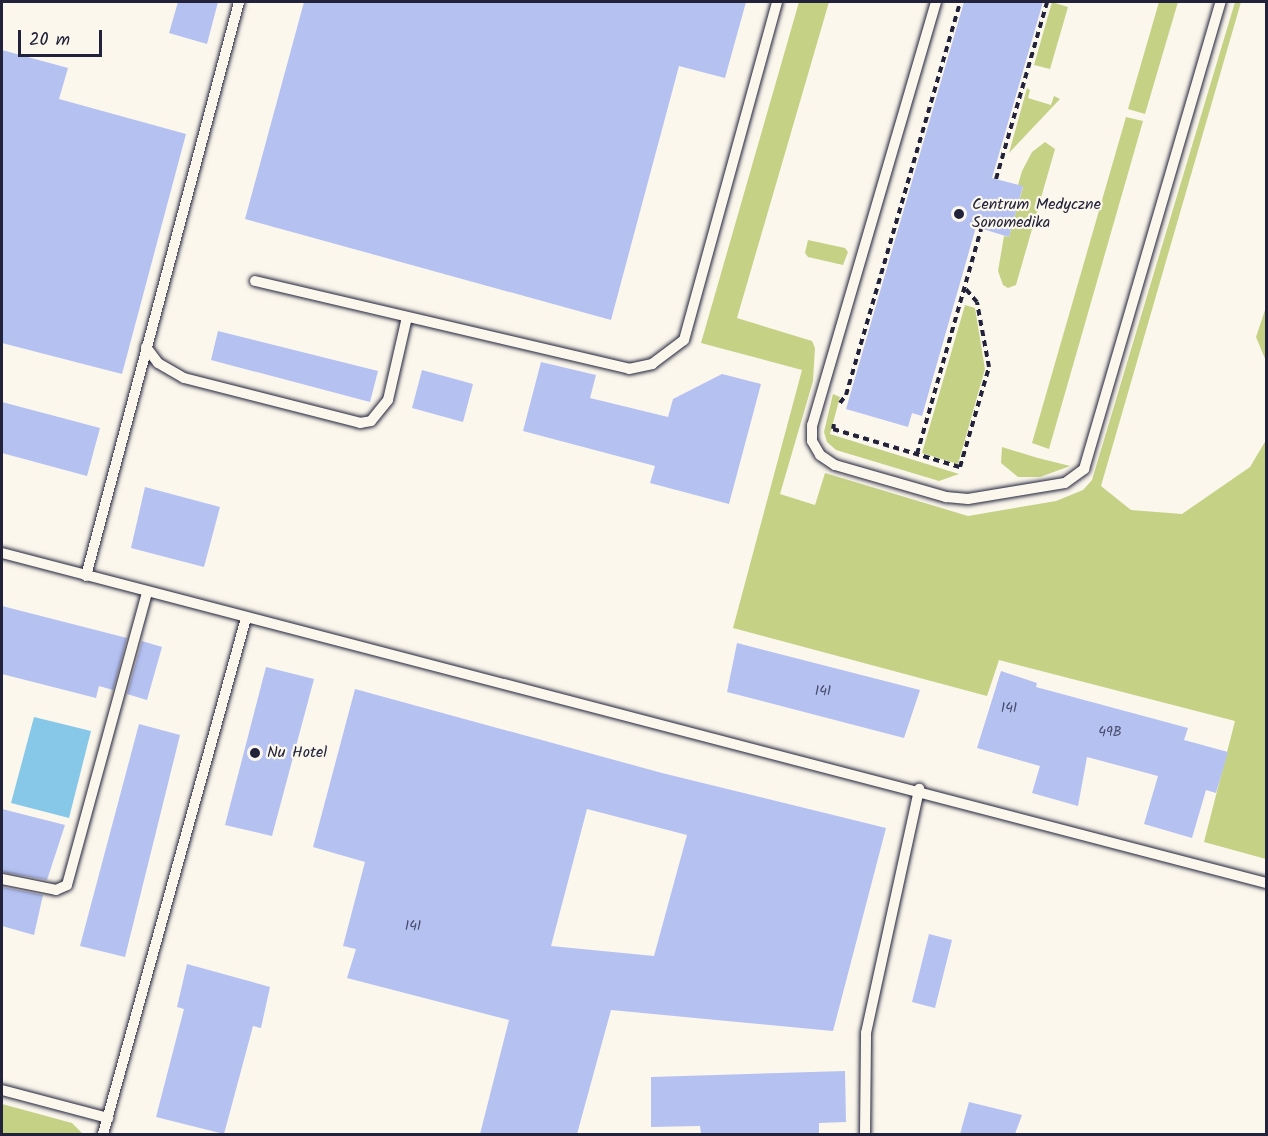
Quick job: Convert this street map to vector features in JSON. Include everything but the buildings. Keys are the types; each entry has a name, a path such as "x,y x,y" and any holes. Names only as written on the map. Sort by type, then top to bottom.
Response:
{"lane":[{"path":"86,576 238,2"},
{"path":"255,281 629,369 652,364 671,353 684,340 777,2"},
{"path":"936,2 812,425 812,441 820,455 835,465 946,497 968,499 1065,483 1084,469 1221,2"},
{"path":"146,347 158,363 184,378 360,423 371,421 388,400 407,317"},
{"path":"2,553 147,593 919,789 1266,883"},
{"path":"2,879 56,890 67,885 147,593"},
{"path":"103,1134 246,618"},
{"path":"865,1134 866,1033 919,789"},
{"path":"2,1090 108,1118"}],"path":[{"path":"838,411 960,2"},
{"path":"996,179 1047,2"},
{"path":"917,454 981,229"},
{"path":"836,420 833,429 960,467 989,367 977,302 964,287"}],"green space":[{"path":"799,2 829,2 737,318 812,341 815,348 813,381 780,494 815,505 825,473 968,516 1056,501 1083,490 1092,480 1235,2 1241,2 1101,486 1131,510 1182,514 1250,467 1266,440 1266,859 1204,842 1235,721 999,660 987,696 733,628 802,370 701,343"},
{"path":"1052,2 1068,7 1050,69 1034,65"},
{"path":"1159,2 1178,2 1145,114 1128,109"},
{"path":"1027,88 1030,90 1028,98 1051,105 1054,96 1060,99 1009,153"},
{"path":"1126,117 1143,121 1049,449 1032,443"},
{"path":"1045,142 1055,149 1016,285 1008,288 1003,285 998,271 1004,236 1009,237 1023,187 1018,185 1022,171 1032,152"},
{"path":"808,240 845,248 848,252 843,265 808,257 805,253"},
{"path":"965,305 975,308 985,369 958,464 922,453"},
{"path":"1266,307 1266,361 1256,337"},
{"path":"833,394 840,397 830,434 959,474 939,481 836,450 827,442 824,432"},
{"path":"1002,447 1070,466 1040,477 1018,477 1001,463"},
{"path":"2,1104 72,1123 83,1134 2,1134"}],"water":[{"path":"34,717 91,731 69,818 11,803"}],"place":[{"name":"Centrum Medyczne Sonomedika","path":"959,214"},
{"name":"Nu Hotel","path":"255,753"}]}
